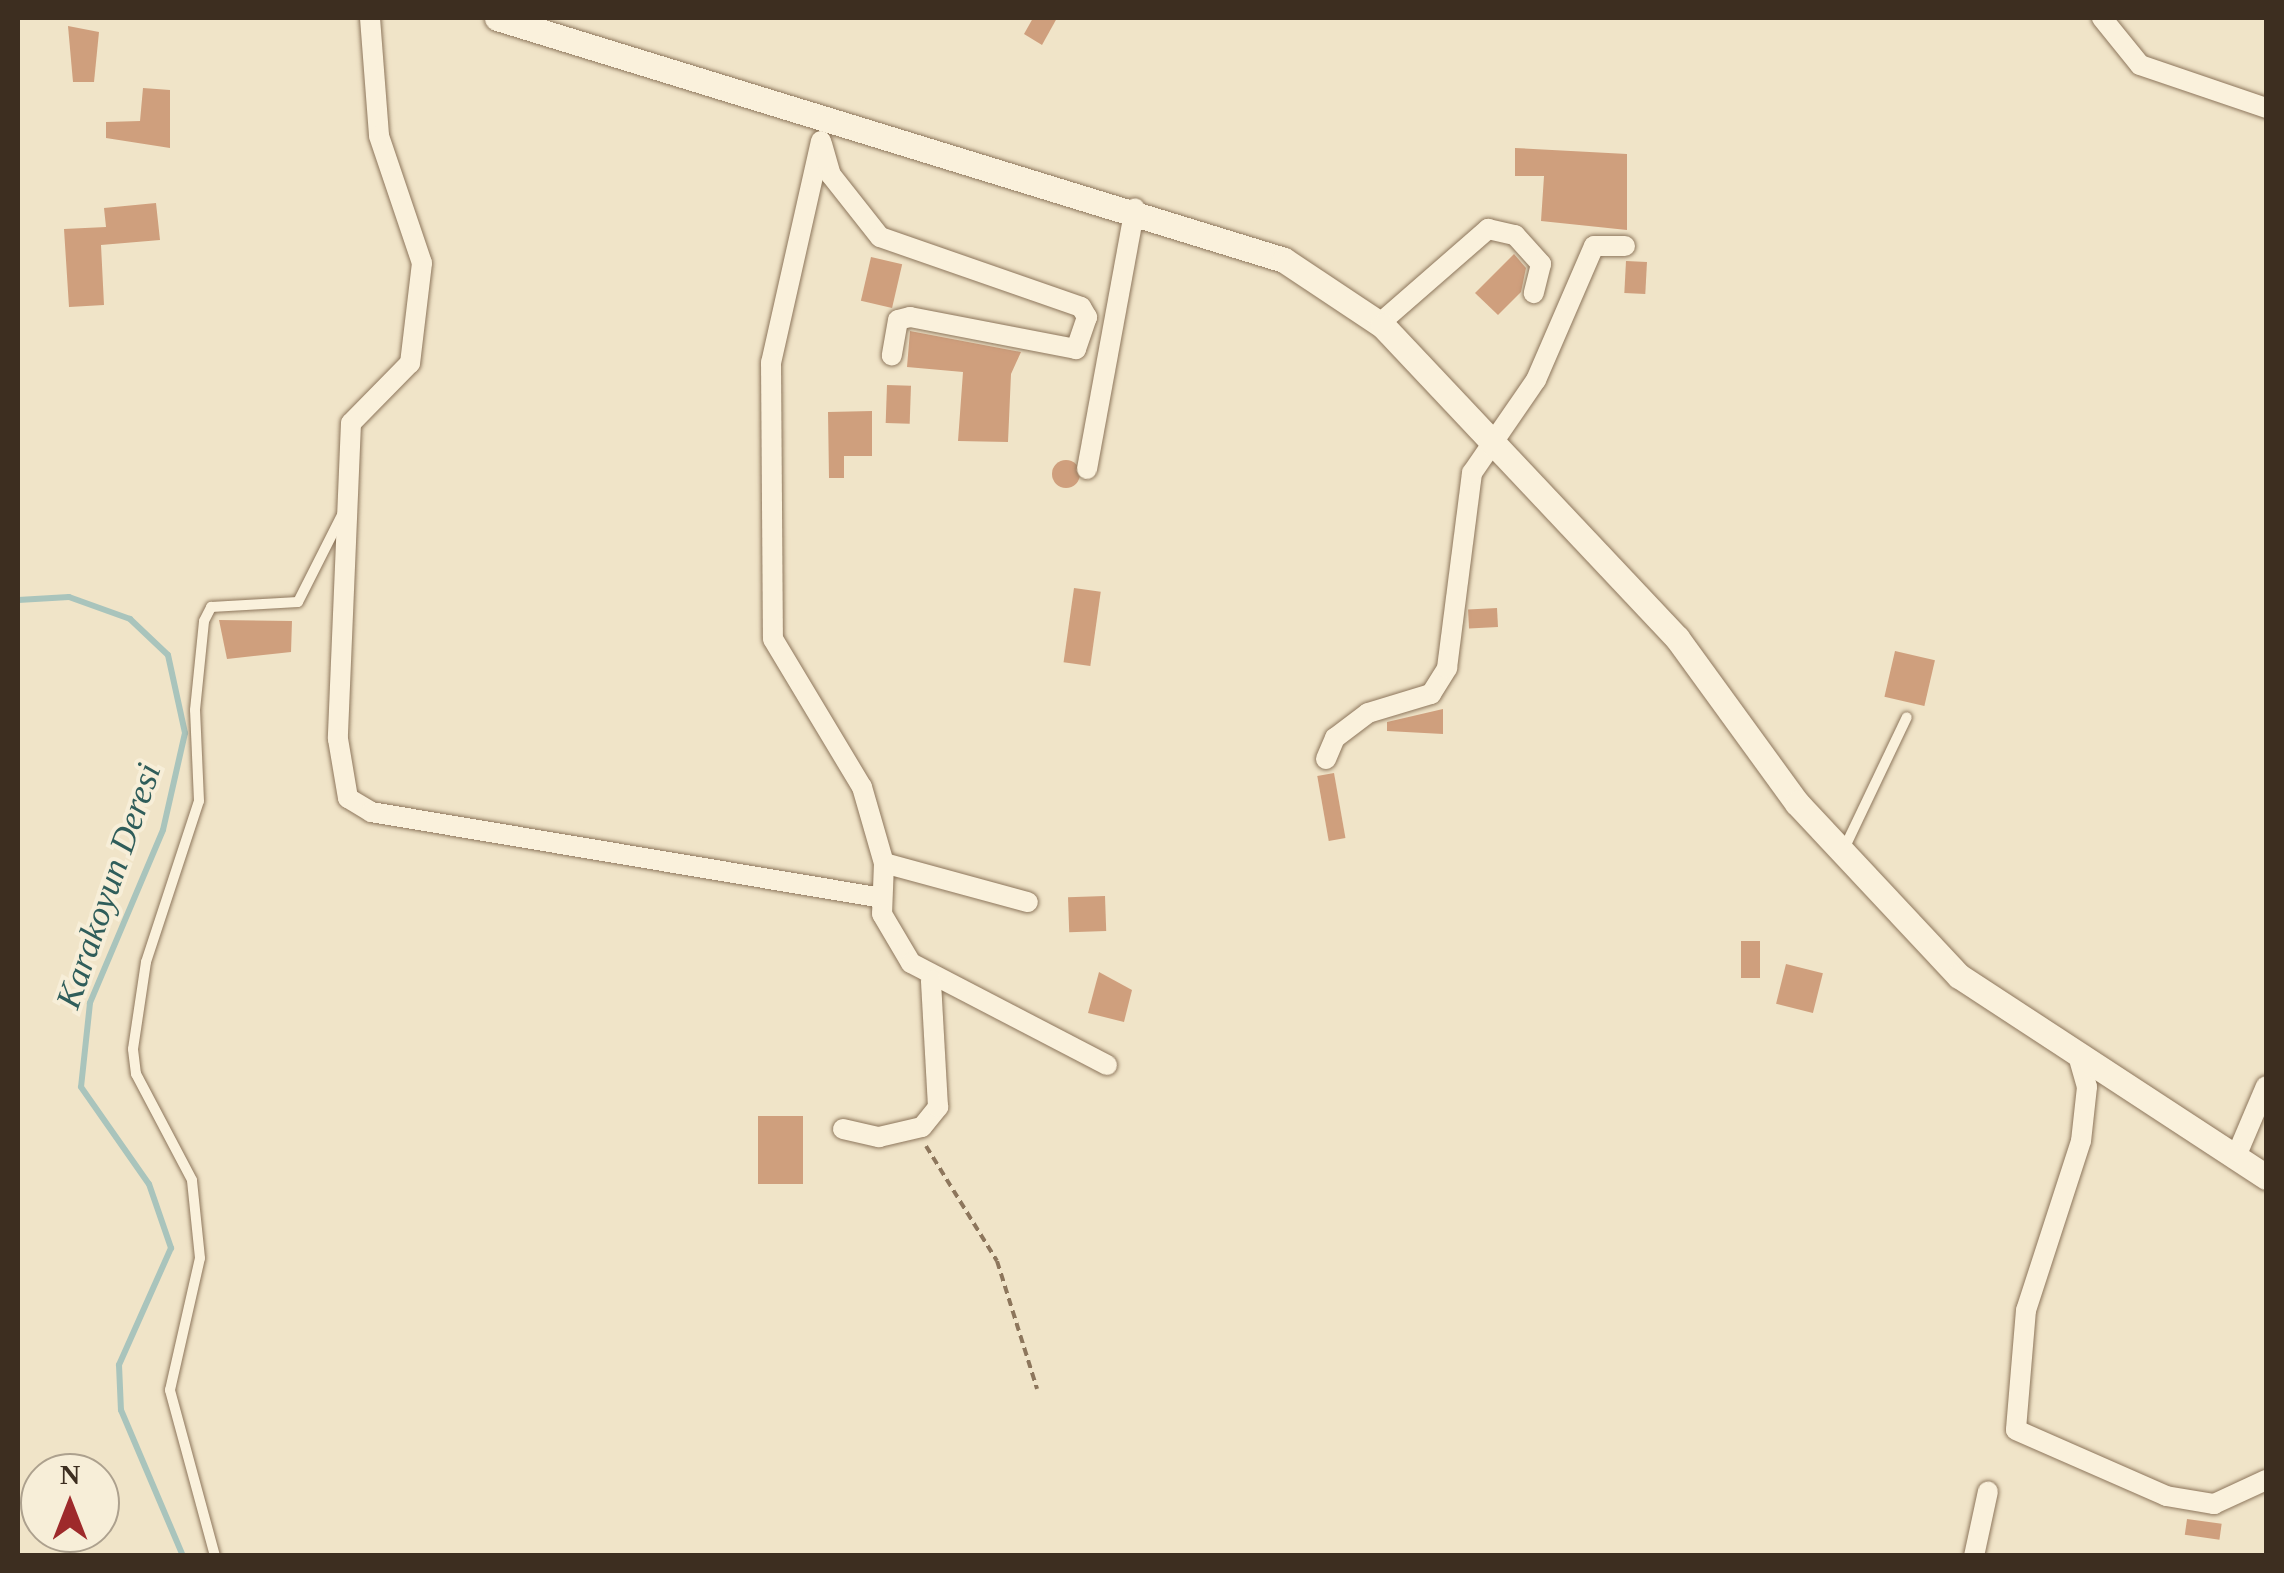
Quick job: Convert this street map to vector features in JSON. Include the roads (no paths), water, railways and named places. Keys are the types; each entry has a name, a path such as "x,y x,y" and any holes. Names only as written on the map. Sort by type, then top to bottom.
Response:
{"street":[{"path":"370,18 379,136 422,263 420,324 410,363 351,423 344,512 338,738 348,798 370,812 882,898"},
{"path":"497,18 1135,208 1284,260 1379,324 1677,638 1843,851 1959,976 2079,1059 2266,1177"},
{"path":"2102,18 2140,65 2266,108"},
{"path":"820,114 821,141 771,362 769,613 774,639 862,787 884,863 882,914 931,980 1107,1065"},
{"path":"821,141 832,174 880,237 1081,308 1087,318 1076,349 910,317 898,320 892,354"},
{"path":"1087,468 1135,208"},
{"path":"1379,324 1488,229 1514,234 1541,264 1534,293"},
{"path":"1326,759 1335,738 1368,714 1431,694 1447,668 1464,496 1496,450 1594,246 1625,246"},
{"path":"884,863 1028,902"},
{"path":"843,1129 879,1136 922,1127 938,1092 931,980"},
{"path":"2079,1059 2087,1086 2080,1141 2026,1310 2016,1430 2166,1496 2214,1504 2266,1480"},
{"path":"2236,1160 2266,1086"},
{"path":"1974,1556 1988,1492"}],"lane":[{"path":"215,1556 170,1390 200,1258 192,1180 136,1074 133,1048 146,962 199,801 194,710 204,621 211,607 298,602 344,512"},
{"path":"1843,851 1907,717"}],"waterway":[{"name":"Karakoyun Deresi","path":"18,600 69,597 130,619 168,655 185,733 163,830 90,1003 81,1087 149,1184 171,1248 119,1365 121,1410 183,1556"}]}
